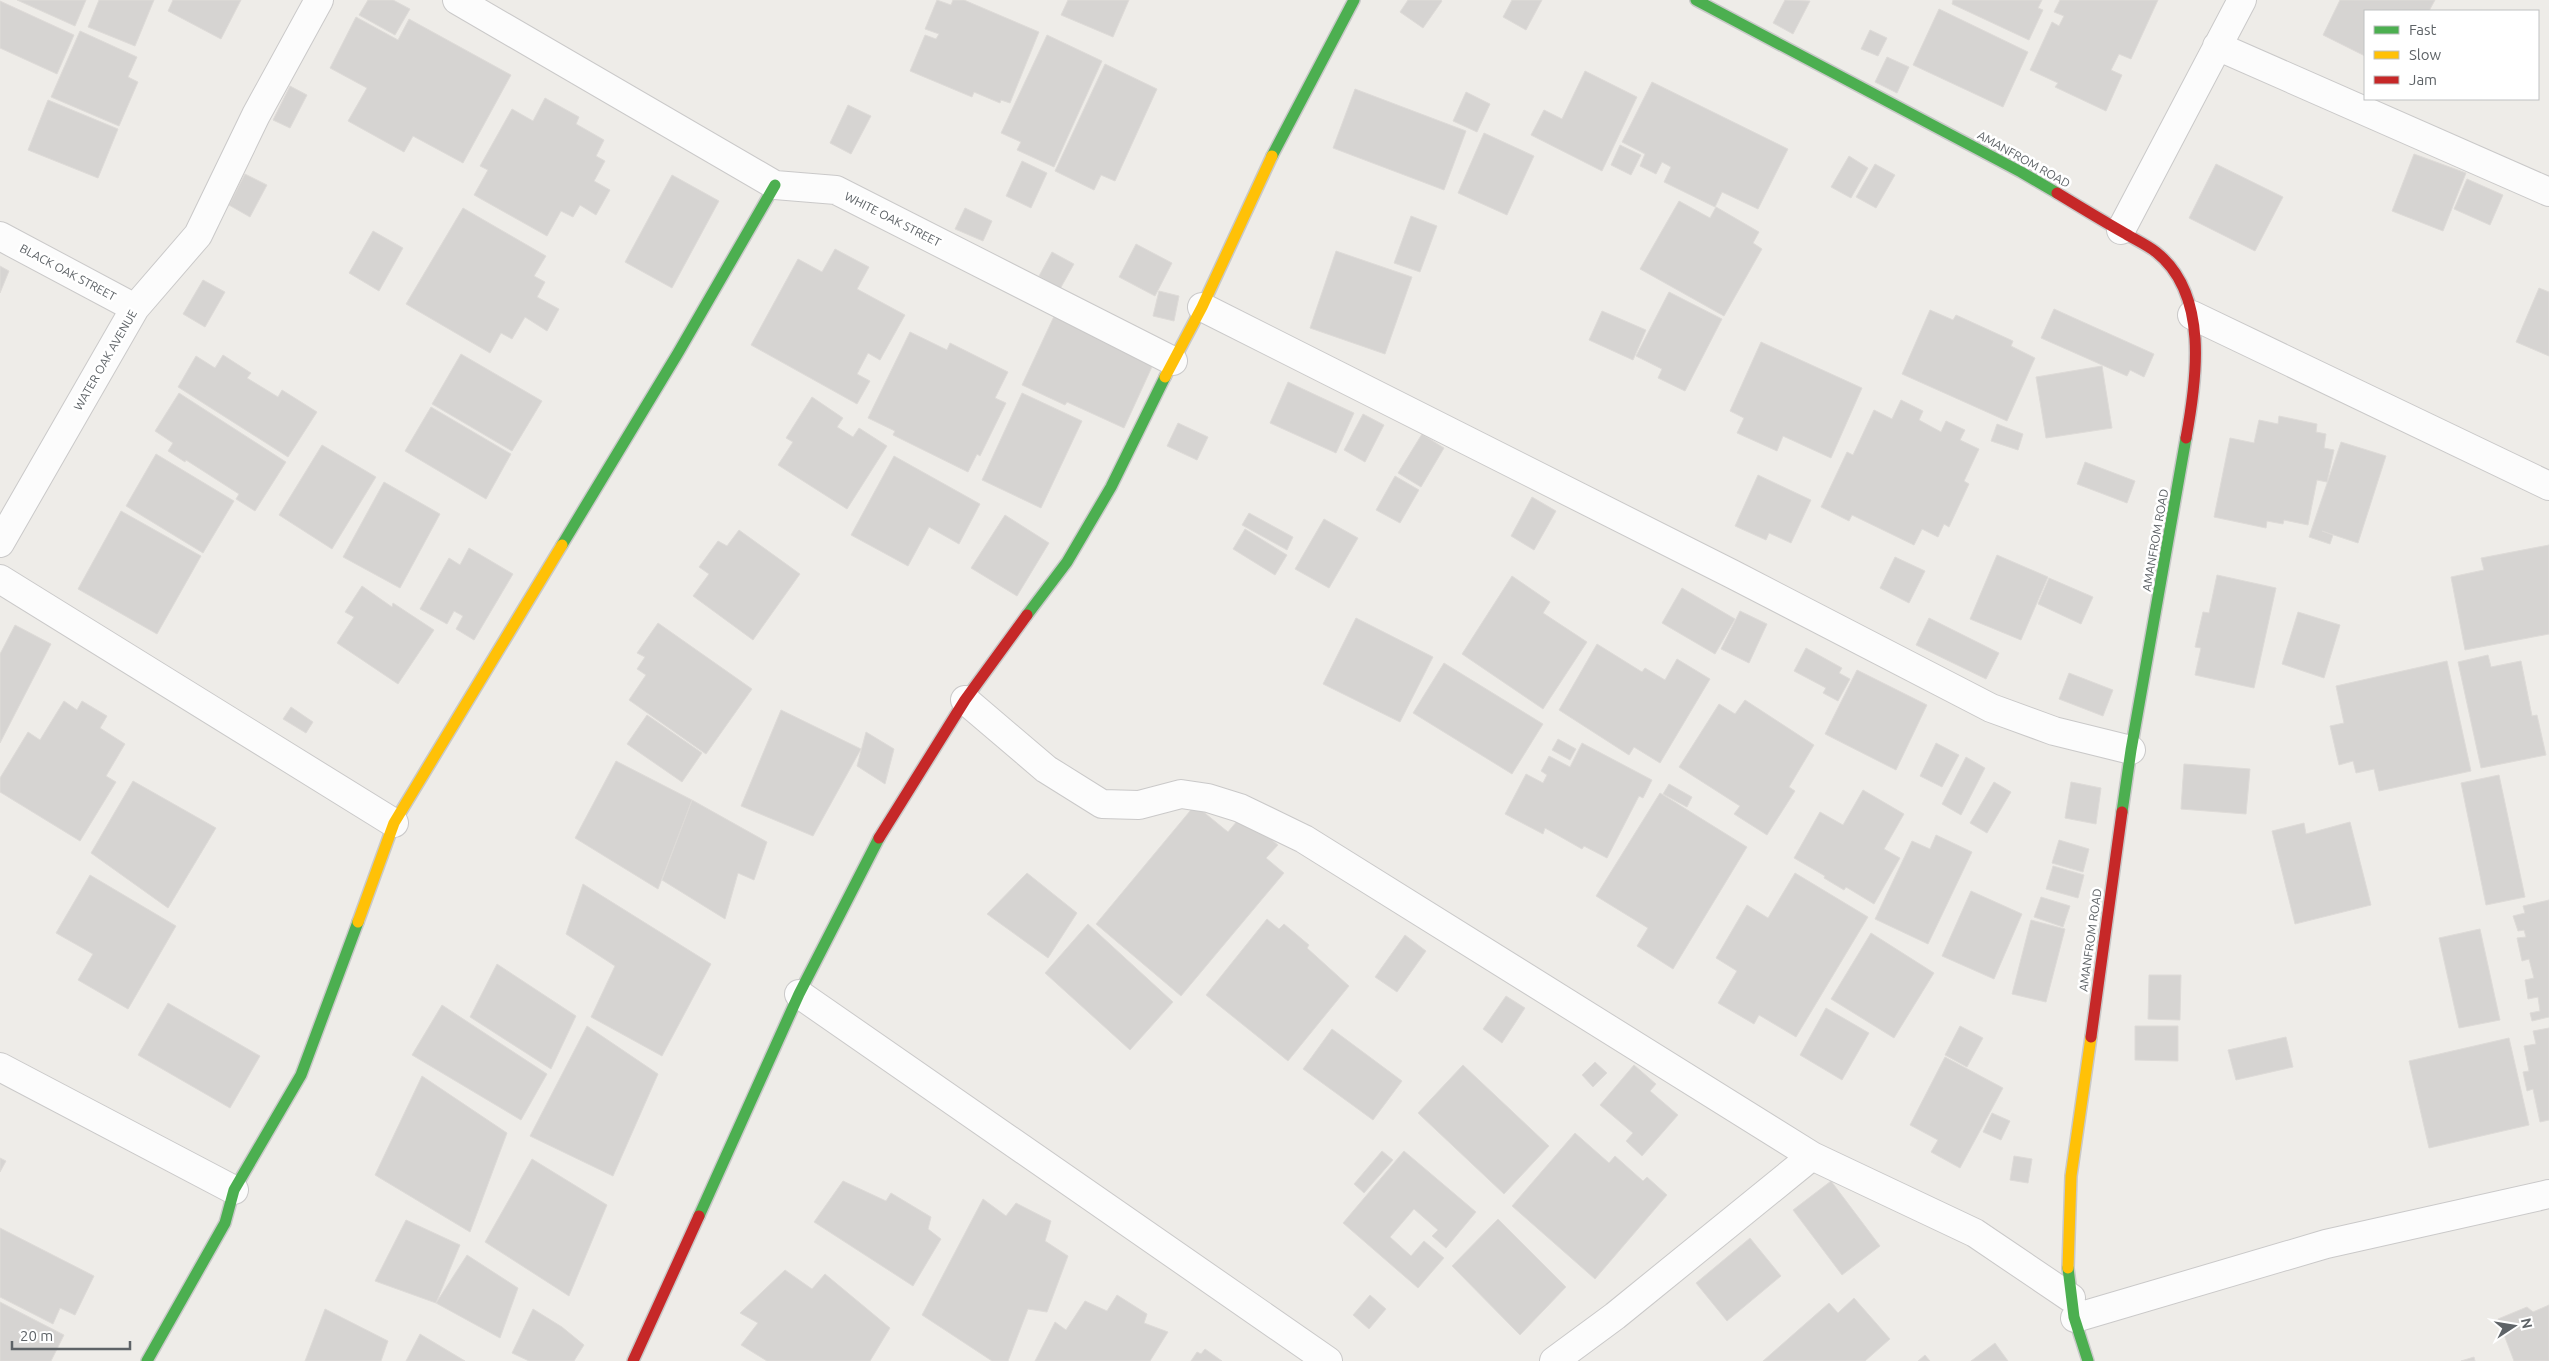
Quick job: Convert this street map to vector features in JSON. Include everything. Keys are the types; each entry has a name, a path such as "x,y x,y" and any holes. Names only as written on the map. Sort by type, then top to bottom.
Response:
{"street":[{"name":"WATER OAK AVENUE","path":"0,543 135,308 198,234 256,115 319,0"},
{"name":"WHITE OAK STREET","path":"457,0 775,185 836,190 1173,361"},
{"path":"633,1361 799,994 881,834 966,700 1067,562 1111,487 1173,361 1202,307 1279,141 1354,0"},
{"name":"AMANFROM ROAD","path":"1696,0 2021,172 2156,252 2180,278 2192,316 2195,350 2193,401 2131,750 2071,1176 2066,1234 2073,1308 2088,1361"},
{"path":"2121,230 2242,0"},
{"path":"2217,46 2549,192"},
{"path":"147,1361 225,1223 234,1190 301,1075 394,823 673,361 775,185"},
{"name":"BLACK OAK STREET","path":"0,236 135,308"},
{"path":"1202,307 1732,574 1990,708 2054,731 2131,750"},
{"path":"2192,316 2549,486"},
{"path":"0,580 394,823"},
{"path":"966,700 1046,769 1102,804 1139,805 1181,794 1208,798 1240,808 1304,840 1812,1156 1975,1233 2073,1308 2326,1244 2549,1194"},
{"path":"799,994 1328,1361"},
{"path":"0,1067 234,1190"},
{"path":"1554,1361 1615,1316 1812,1156"}],"building":[{"path":"17,0 86,0 75,26"},
{"path":"99,0 154,0 135,46 88,27"},
{"path":"173,0 241,0 221,39 168,11"},
{"path":"368,0 393,0 410,9 395,35 359,15"},
{"path":"937,0 951,5 953,0 964,0 1039,32 1010,103 1001,100 1000,103 974,92 972,97 910,71 925,35 936,39 939,34 925,29"},
{"path":"1068,0 1129,0 1113,37 1061,15"},
{"path":"1408,0 1442,1 1423,28 1400,12"},
{"path":"1512,0 1542,0 1526,30 1503,17"},
{"path":"1785,0 1810,1 1793,34 1773,23"},
{"path":"1953,0 2042,0 2038,8 2043,10 2029,40 1952,4"},
{"path":"2060,0 2158,0 2131,59 2119,54 2111,70 2122,75 2106,111 2055,87 2058,83 2030,70 2052,22 2059,26 2064,16 2054,12"},
{"path":"2340,0 2435,0 2430,10 2364,10 2364,56 2323,35"},
{"path":"0,1 74,35 57,74 0,48"},
{"path":"1939,9 2028,52 2003,107 1913,65"},
{"path":"356,17 398,40 409,19 511,75 463,163 413,136 404,152 348,121 367,88 330,68"},
{"path":"1870,30 1887,38 1878,56 1861,49"},
{"path":"80,31 137,57 128,77 138,82 119,126 51,97"},
{"path":"1047,35 1102,61 1054,167 1017,150 1021,142 1001,133"},
{"path":"1887,57 1909,67 1897,93 1875,82"},
{"path":"1105,64 1157,89 1115,181 1101,175 1094,190 1055,171"},
{"path":"1585,71 1637,97 1602,171 1531,135 1544,110 1562,119"},
{"path":"1652,82 1788,149 1758,209 1722,192 1715,207 1664,182 1671,167 1662,162 1656,174 1640,166 1645,154 1622,142"},
{"path":"290,86 307,95 290,128 273,120"},
{"path":"1355,89 1466,131 1444,190 1333,148"},
{"path":"1466,92 1490,104 1477,132 1453,121"},
{"path":"545,98 579,117 576,124 604,140 596,156 605,161 594,181 610,190 596,215 580,205 573,217 561,211 547,236 474,195 488,170 480,166 512,109 533,121"},
{"path":"48,100 118,129 98,178 28,150"},
{"path":"848,105 871,116 851,154 830,143"},
{"path":"1484,133 1534,156 1507,215 1458,193"},
{"path":"1620,145 1641,155 1631,175 1611,165"},
{"path":"2414,154 2466,173 2443,231 2392,211"},
{"path":"1849,156 1868,168 1851,198 1831,187"},
{"path":"1022,161 1047,173 1031,208 1006,196"},
{"path":"1875,164 1895,175 1876,208 1856,197"},
{"path":"2216,164 2283,197 2255,251 2189,218"},
{"path":"245,174 267,185 250,217 229,205"},
{"path":"672,175 719,201 672,288 625,262"},
{"path":"2467,179 2503,195 2490,225 2454,209"},
{"path":"1679,201 1710,218 1716,207 1759,232 1753,243 1762,249 1724,316 1640,269"},
{"path":"463,208 546,256 534,276 545,282 537,297 559,309 547,331 525,317 512,339 501,333 490,353 406,304"},
{"path":"965,208 992,221 983,241 955,229"},
{"path":"1411,216 1437,226 1420,272 1394,263"},
{"path":"373,231 403,248 379,291 349,273"},
{"path":"1136,244 1172,263 1155,296 1119,277"},
{"path":"835,249 869,267 857,289 905,315 880,360 868,353 857,374 870,381 857,404 751,345 798,259 822,272"},
{"path":"1336,251 1412,277 1385,354 1310,328"},
{"path":"1052,252 1074,264 1060,289 1039,276"},
{"path":"0,266 9,271 0,293"},
{"path":"203,280 225,292 205,327 183,314"},
{"path":"2539,288 2549,292 2549,356 2516,342"},
{"path":"1159,291 1179,296 1174,321 1153,316"},
{"path":"1669,292 1722,319 1685,391 1658,378 1662,369 1636,356"},
{"path":"2054,309 2154,354 2144,377 2130,370 2127,376 2041,338"},
{"path":"1930,310 1953,320 1956,315 2013,341 2011,346 2035,358 2007,421 1902,374"},
{"path":"1602,311 1646,330 1633,360 1589,340"},
{"path":"1056,312 1156,358 1124,428 1067,402 1065,405 1022,385"},
{"path":"910,332 947,350 950,343 1008,372 995,398 1006,403 980,456 977,454 968,472 893,435 895,431 868,418"},
{"path":"1761,342 1862,388 1831,458 1783,436 1777,451 1737,433 1744,418 1730,411"},
{"path":"461,354 542,401 512,451 432,404"},
{"path":"223,355 251,373 247,378 278,397 282,390 317,412 288,457 178,387 196,356 215,368"},
{"path":"2102,366 2112,428 2046,438 2036,377"},
{"path":"1288,382 1354,413 1336,453 1270,423"},
{"path":"179,393 286,462 255,511 236,499 239,494 186,460 185,462 168,451 173,443 155,431"},
{"path":"1022,393 1082,421 1041,508 982,480"},
{"path":"812,397 843,418 837,427 853,437 859,428 887,446 847,509 778,465 793,442 786,438"},
{"path":"1901,400 1923,411 1919,420 1941,432 1946,421 1965,430 1960,440 1979,449 1964,481 1969,484 1949,527 1944,524 1938,537 1922,529 1914,545 1852,515 1849,521 1821,507 1847,452 1853,455 1874,410 1892,419"},
{"path":"431,407 511,454 486,499 405,451"},
{"path":"1363,414 1384,425 1365,462 1344,450"},
{"path":"2279,416 2317,424 2316,432 2326,434 2324,448 2334,450 2327,482 2317,480 2308,525 2284,520 2283,524 2267,521 2266,528 2214,517 2230,438 2254,443 2259,420 2278,424"},
{"path":"1178,423 1208,437 1197,460 1167,446"},
{"path":"1997,424 2023,434 2018,450 1991,441"},
{"path":"1422,434 1444,448 1421,487 1398,473"},
{"path":"2341,442 2386,456 2358,543 2322,531 2333,535 2330,544 2309,537"},
{"path":"322,445 376,477 332,549 279,515"},
{"path":"156,454 234,501 203,553 126,506"},
{"path":"894,456 980,504 959,544 929,527 908,566 851,535"},
{"path":"2085,462 2135,481 2127,503 2077,484"},
{"path":"1758,475 1811,500 1791,543 1769,533 1766,540 1735,526"},
{"path":"1395,476 1419,490 1400,523 1376,510"},
{"path":"384,482 440,514 400,588 343,557"},
{"path":"1532,497 1556,511 1534,550 1511,536"},
{"path":"121,511 201,556 157,634 78,589"},
{"path":"1249,513 1293,537 1287,550 1242,525"},
{"path":"1005,515 1049,543 1017,596 971,568"},
{"path":"1324,519 1358,538 1329,588 1295,569"},
{"path":"1245,529 1287,555 1275,575 1233,549"},
{"path":"739,530 800,574 753,640 693,596 709,574 699,567 718,541 727,546"},
{"path":"2549,545 2549,634 2465,650 2451,577 2484,570 2481,558"},
{"path":"469,548 513,574 474,640 456,629 463,616 454,611 447,624 420,609 449,558 460,565"},
{"path":"1997,555 2048,577 2021,640 1970,619"},
{"path":"1895,557 1925,571 1909,603 1880,588"},
{"path":"2217,575 2276,588 2254,688 2195,675 2201,648 2195,647 2203,612 2209,613"},
{"path":"1512,576 1550,602 1543,613 1587,642 1543,709 1462,654"},
{"path":"2049,578 2093,597 2081,624 2038,604"},
{"path":"362,586 392,607 393,603 434,630 398,684 337,643 354,617 345,612"},
{"path":"1682,588 1735,619 1715,654 1662,623"},
{"path":"1740,611 1767,624 1749,663 1721,649"},
{"path":"2298,612 2340,625 2324,678 2282,664"},
{"path":"1356,618 1433,657 1400,722 1323,684"},
{"path":"1929,618 1999,653 1986,679 1916,645"},
{"path":"658,623 752,689 706,754 629,700 646,675 637,669 645,657 637,653"},
{"path":"15,625 51,644 0,743 0,654"},
{"path":"1597,644 1642,672 1645,668 1665,680 1677,659 1710,679 1660,763 1634,747 1629,755 1559,710"},
{"path":"1806,648 1842,668 1839,673 1850,679 1838,701 1823,693 1826,688 1794,671"},
{"path":"2488,655 2491,667 2521,661 2532,716 2537,715 2546,755 2481,768 2458,662"},
{"path":"2447,661 2471,771 2379,791 2374,769 2356,773 2353,761 2339,765 2330,726 2344,723 2336,686"},
{"path":"1444,663 1543,724 1512,774 1413,713"},
{"path":"1857,670 1927,705 1896,770 1825,734"},
{"path":"2069,673 2113,690 2103,716 2059,699"},
{"path":"1745,700 1814,745 1789,787 1795,791 1767,835 1734,814 1740,806 1679,767 1719,704 1735,714"},
{"path":"64,701 77,710 82,701 107,716 100,728 125,744 106,776 116,782 80,841 0,792 0,778 28,732 40,740"},
{"path":"291,707 313,722 306,733 283,719"},
{"path":"781,710 861,749 813,836 741,806"},
{"path":"647,715 702,753 682,782 627,744"},
{"path":"866,732 894,749 885,784 857,766"},
{"path":"1558,739 1576,749 1570,760 1552,750"},
{"path":"1582,743 1652,780 1643,798 1639,796 1607,858 1584,846 1582,849 1545,828 1543,834 1505,814 1526,774 1543,783 1547,775 1541,771 1549,756 1570,767"},
{"path":"1936,743 1959,755 1942,787 1920,776"},
{"path":"1966,757 1985,768 1961,815 1942,804"},
{"path":"616,761 692,800 658,889 575,838"},
{"path":"2184,764 2250,769 2246,814 2181,809"},
{"path":"2499,775 2525,897 2486,905 2461,783"},
{"path":"133,781 216,828 168,908 91,853"},
{"path":"1994,782 2011,792 1987,833 1970,823"},
{"path":"2071,782 2101,788 2096,824 2065,818"},
{"path":"1669,784 1692,797 1687,807 1663,794"},
{"path":"1863,790 1904,814 1884,849 1900,858 1874,904 1846,887 1844,890 1824,878 1825,876 1794,858 1820,812 1843,825"},
{"path":"1660,793 1747,847 1673,969 1637,946 1648,928 1596,896"},
{"path":"692,800 767,842 754,880 738,873 725,919 662,880"},
{"path":"1195,805 1228,832 1242,815 1278,845 1266,858 1284,873 1181,996 1096,924"},
{"path":"2350,822 2371,905 2295,924 2272,831 2304,823 2306,834"},
{"path":"1936,835 1972,852 1928,944 1875,919 1912,841 1930,849"},
{"path":"2059,840 2089,849 2083,872 2052,863"},
{"path":"2053,866 2084,875 2078,898 2046,889"},
{"path":"1027,873 1077,913 1048,958 987,914"},
{"path":"1795,873 1868,917 1796,1037 1759,1015 1754,1024 1718,1003 1737,971 1716,958 1747,905 1768,918"},
{"path":"90,875 176,926 128,1009 78,980 93,954 56,933"},
{"path":"583,884 711,964 662,1056 591,1017 615,966 566,934"},
{"path":"1971,891 2022,914 1994,979 1942,956"},
{"path":"2041,897 2070,906 2063,927 2034,917"},
{"path":"2549,900 2549,1017 2532,1021 2530,1013 2540,1011 2538,997 2528,999 2525,980 2534,978 2529,959 2522,961 2517,938 2526,937 2524,930 2518,931 2513,916 2525,913 2523,906"},
{"path":"1267,919 1279,929 1284,924 1309,945 1307,948 1349,986 1288,1061 1206,995"},
{"path":"2031,920 2065,929 2046,1002 2012,994"},
{"path":"1088,924 1173,1002 1130,1050 1045,973"},
{"path":"2480,929 2500,1020 2459,1028 2439,938"},
{"path":"1871,933 1934,973 1894,1038 1831,999"},
{"path":"1405,935 1426,951 1397,992 1375,977"},
{"path":"497,964 576,1016 551,1069 470,1017"},
{"path":"2149,975 2181,975 2180,1020 2148,1019"},
{"path":"1506,996 1525,1008 1502,1043 1483,1029"},
{"path":"168,1003 260,1056 230,1108 138,1055"},
{"path":"442,1005 547,1074 521,1120 412,1055"},
{"path":"1826,1008 1869,1033 1842,1080 1800,1055"},
{"path":"587,1026 658,1074 613,1176 530,1136"},
{"path":"1960,1026 1983,1038 1967,1067 1945,1055"},
{"path":"2135,1026 2178,1026 2178,1061 2135,1060"},
{"path":"2549,1028 2549,1120 2540,1122 2533,1089 2527,1091 2523,1072 2529,1071 2524,1046 2536,1044 2533,1031"},
{"path":"1332,1029 1402,1081 1373,1120 1303,1069"},
{"path":"2286,1037 2293,1067 2236,1080 2228,1050"},
{"path":"2509,1038 2529,1125 2429,1148 2409,1061"},
{"path":"1945,1057 2003,1088 1960,1168 1931,1152 1938,1140 1910,1125"},
{"path":"1595,1062 1607,1073 1593,1087 1582,1075"},
{"path":"1463,1065 1549,1146 1504,1194 1418,1113"},
{"path":"1634,1065 1656,1084 1650,1091 1678,1115 1642,1156 1626,1141 1633,1133 1600,1105"},
{"path":"422,1076 507,1133 470,1232 375,1175"},
{"path":"1992,1113 2010,1121 2001,1140 1983,1132"},
{"path":"1575,1133 1609,1163 1615,1156 1643,1181 1647,1177 1667,1195 1595,1279 1512,1206"},
{"path":"1382,1151 1393,1160 1364,1193 1354,1184"},
{"path":"1404,1151 1476,1212 1446,1248 1432,1236 1438,1230 1414,1209 1390,1237 1411,1256 1424,1241 1444,1258 1418,1288 1343,1223"},
{"path":"2014,1156 2032,1159 2028,1183 2010,1180"},
{"path":"0,1158 6,1161 0,1172"},
{"path":"532,1159 607,1205 569,1296 485,1242"},
{"path":"843,1181 886,1201 891,1193 931,1217 928,1229 941,1239 913,1286 814,1222"},
{"path":"1831,1181 1880,1246 1842,1275 1793,1210"},
{"path":"983,1199 1006,1216 1016,1203 1051,1221 1045,1241 1068,1256 1047,1312 1028,1309 1008,1361 992,1361 922,1315"},
{"path":"1498,1219 1566,1287 1520,1335 1452,1266"},
{"path":"406,1220 460,1245 436,1303 375,1281"},
{"path":"0,1228 94,1276 75,1315 60,1308 53,1324 0,1297"},
{"path":"1750,1238 1781,1276 1727,1321 1696,1283"},
{"path":"467,1255 518,1288 500,1338 436,1303"},
{"path":"785,1270 812,1289 825,1274 890,1328 870,1361 767,1361 741,1345 758,1323 740,1313"},
{"path":"1117,1295 1147,1314 1144,1323 1168,1332 1150,1361 1035,1361 1055,1322 1066,1330 1085,1301 1107,1311"},
{"path":"1370,1295 1386,1309 1369,1329 1353,1315"},
{"path":"1854,1298 1890,1339 1865,1361 1763,1361 1829,1303 1838,1313"},
{"path":"0,1302 64,1335 51,1361 0,1361"},
{"path":"2549,1305 2549,1361 2514,1361 2498,1319 2527,1307 2533,1312"},
{"path":"325,1309 388,1341 381,1361 305,1361"},
{"path":"533,1309 562,1327 584,1345 574,1361 529,1361 512,1353"},
{"path":"420,1334 465,1361 406,1361"},
{"path":"1995,1343 2008,1361 1971,1361"},
{"path":"1205,1349 1222,1361 1191,1361 1197,1352 1201,1354"},
{"path":"1925,1355 1930,1361 1918,1361"},
{"path":"2474,1357 2475,1361 2461,1361"}],"traffic: fast":[{"path":"1272,156 1354,0"},
{"path":"1696,0 2021,172 2057,193"},
{"path":"562,545 678,353 775,185"},
{"path":"1027,615 1067,562 1111,487 1165,377"},
{"path":"2122,812 2131,750 2186,438"},
{"path":"699,1216 799,994 879,838"},
{"path":"147,1361 225,1223 234,1190 301,1075 358,922"},
{"path":"2068,1268 2074,1317 2088,1361"}],"traffic: slow":[{"path":"1165,377 1202,307 1272,156"},
{"path":"358,922 394,823 562,545"},
{"path":"2068,1268 2071,1176 2091,1037"}],"traffic: jam":[{"path":"2057,193 2156,252 2173,270 2185,290 2192,314 2195,339 2193,390 2186,438"},
{"path":"879,838 965,700 1027,615"},
{"path":"2091,1037 2122,812"},
{"path":"633,1361 699,1216"}]}
